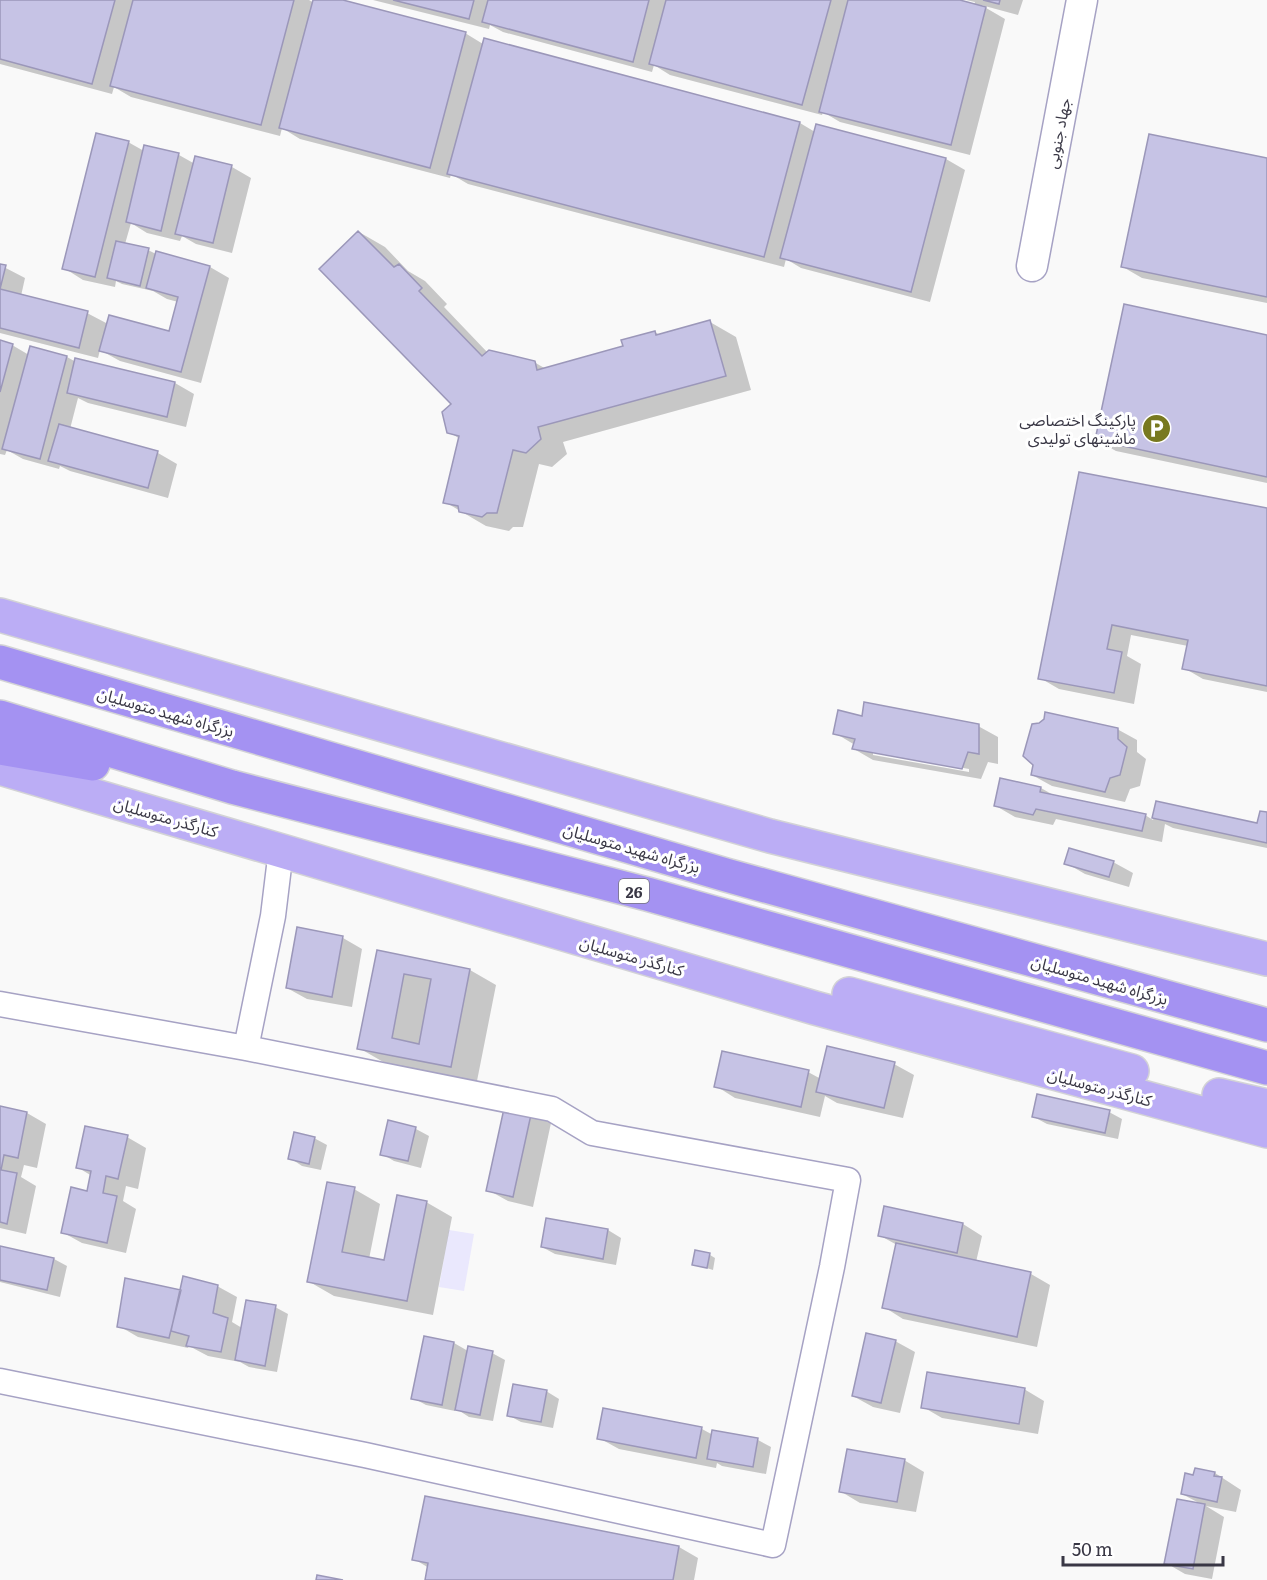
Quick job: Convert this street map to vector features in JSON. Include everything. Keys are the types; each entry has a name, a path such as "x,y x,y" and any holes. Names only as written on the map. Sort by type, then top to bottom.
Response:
{"highway":[{"name":"بزرگراه شهید متوسلیان","path":"0,662 726,875 1267,1025"},
{"name":"26","path":"0,717 232,787 648,894 1267,1068"},
{"path":"0,748 232,787"}],"main road":[{"path":"0,615 770,836 935,889 1267,981"},
{"name":"کنارگذر متوسلیان","path":"0,768 804,1005 1265,1115"},
{"path":"770,836 1267,959"}],"street":[{"name":"جهاد جنوبی","path":"1032,266 1082,0"},
{"path":"246,1048 273,916 281,850"},
{"path":"0,1004 246,1048 552,1109 592,1133 848,1180 773,1545 365,1455 0,1381"}],"shaded area":[{"path":"449,1230 474,1234 464,1291 439,1287"}],"building":[{"path":"0,0 115,0 92,84 0,59"},
{"path":"133,0 294,0 261,125 110,86"},
{"path":"313,0 343,0 466,32 430,168 279,128"},
{"path":"393,0 474,0 469,19"},
{"path":"488,0 649,0 633,62 482,22"},
{"path":"666,0 831,0 802,105 649,64"},
{"path":"848,0 960,0 986,7 951,145 819,112"},
{"path":"983,0 1000,0 999,4"},
{"path":"484,38 800,122 764,257 447,174"},
{"path":"816,124 946,158 911,292 780,258"},
{"path":"96,133 129,141 95,277 62,269"},
{"path":"1149,134 1267,158 1267,297 1121,267"},
{"path":"144,145 179,153 161,231 126,222"},
{"path":"195,156 232,165 213,243 175,234"},
{"path":"358,231 394,267 399,264 422,288 419,291 482,356 489,350 535,361 537,370 623,346 621,340 655,331 656,335 710,320 726,376 538,427 541,439 526,453 513,450 497,513 487,513 482,517 459,512 458,506 443,503 459,436 447,433 442,412 451,404 319,269"},
{"path":"116,241 149,248 140,286 107,278"},
{"path":"156,251 210,266 181,372 99,351 109,315 169,331 178,297 146,288"},
{"path":"0,264 6,265 0,289"},
{"path":"0,289 88,311 79,348 0,328"},
{"path":"1124,304 1267,335 1267,477 1095,440"},
{"path":"0,340 13,344 0,392"},
{"path":"30,346 67,356 40,459 2,449"},
{"path":"75,358 175,382 167,417 67,393"},
{"path":"59,424 158,451 148,488 48,461"},
{"path":"1079,472 1267,508 1267,686 1182,669 1188,640 1112,625 1107,649 1122,652 1114,693 1038,679"},
{"path":"864,702 979,724 979,754 968,752 962,769 852,749 855,739 833,734 838,710 862,716"},
{"path":"1045,712 1118,728 1118,739 1127,747 1120,775 1110,778 1105,792 1031,775 1033,765 1023,756 1032,724 1044,719"},
{"path":"1000,778 1041,787 1040,792 1146,814 1142,831 1036,809 1033,815 994,806"},
{"path":"1156,801 1257,823 1260,811 1267,812 1267,843 1152,818"},
{"path":"1069,848 1114,861 1109,877 1064,864"},
{"path":"297,927 343,936 332,997 286,988"},
{"path":"377,950 470,969 451,1067 357,1049","holes":["404,974 431,979 419,1044 392,1038"]},
{"path":"827,1046 895,1062 884,1108 816,1092"},
{"path":"722,1051 809,1070 801,1107 714,1087"},
{"path":"1037,1094 1110,1110 1105,1133 1032,1117"},
{"path":"505,1104 532,1110 513,1197 486,1191"},
{"path":"0,1106 27,1112 18,1158 4,1155 1,1170 17,1173 7,1224 0,1222"},
{"path":"388,1120 416,1127 408,1161 380,1155"},
{"path":"85,1126 128,1135 118,1179 106,1176 103,1193 117,1196 107,1243 61,1233 71,1187 87,1191 91,1171 76,1168"},
{"path":"294,1132 315,1137 309,1164 288,1159"},
{"path":"327,1182 355,1187 342,1252 384,1260 397,1195 427,1201 407,1301 307,1282"},
{"path":"884,1206 963,1223 957,1253 878,1236"},
{"path":"546,1218 608,1229 603,1259 541,1247"},
{"path":"896,1243 1031,1272 1017,1337 882,1308"},
{"path":"0,1246 54,1258 47,1290 0,1280"},
{"path":"695,1250 710,1253 707,1268 692,1265"},
{"path":"183,1276 218,1285 213,1313 228,1318 221,1352 186,1346 189,1336 171,1331"},
{"path":"125,1278 181,1290 169,1338 117,1327"},
{"path":"246,1300 276,1305 265,1366 235,1360"},
{"path":"866,1333 896,1340 881,1403 852,1396"},
{"path":"424,1336 454,1342 442,1405 411,1399"},
{"path":"468,1346 493,1351 480,1415 455,1410"},
{"path":"927,1372 1025,1388 1019,1424 921,1408"},
{"path":"513,1384 547,1390 541,1422 507,1416"},
{"path":"603,1408 702,1427 696,1458 597,1439"},
{"path":"712,1430 758,1438 753,1467 707,1459"},
{"path":"847,1449 905,1459 897,1502 839,1492"},
{"path":"1195,1468 1215,1472 1214,1476 1222,1477 1217,1502 1181,1494 1185,1473 1193,1475"},
{"path":"425,1496 679,1546 673,1580 425,1580 428,1563 412,1560"},
{"path":"1177,1499 1205,1504 1193,1569 1164,1564"},
{"path":"317,1575 343,1580 316,1580"}],"place":[{"name":"پارکینگ اختصاصی ماشینهای تولیدی","path":"1157,428"}]}
